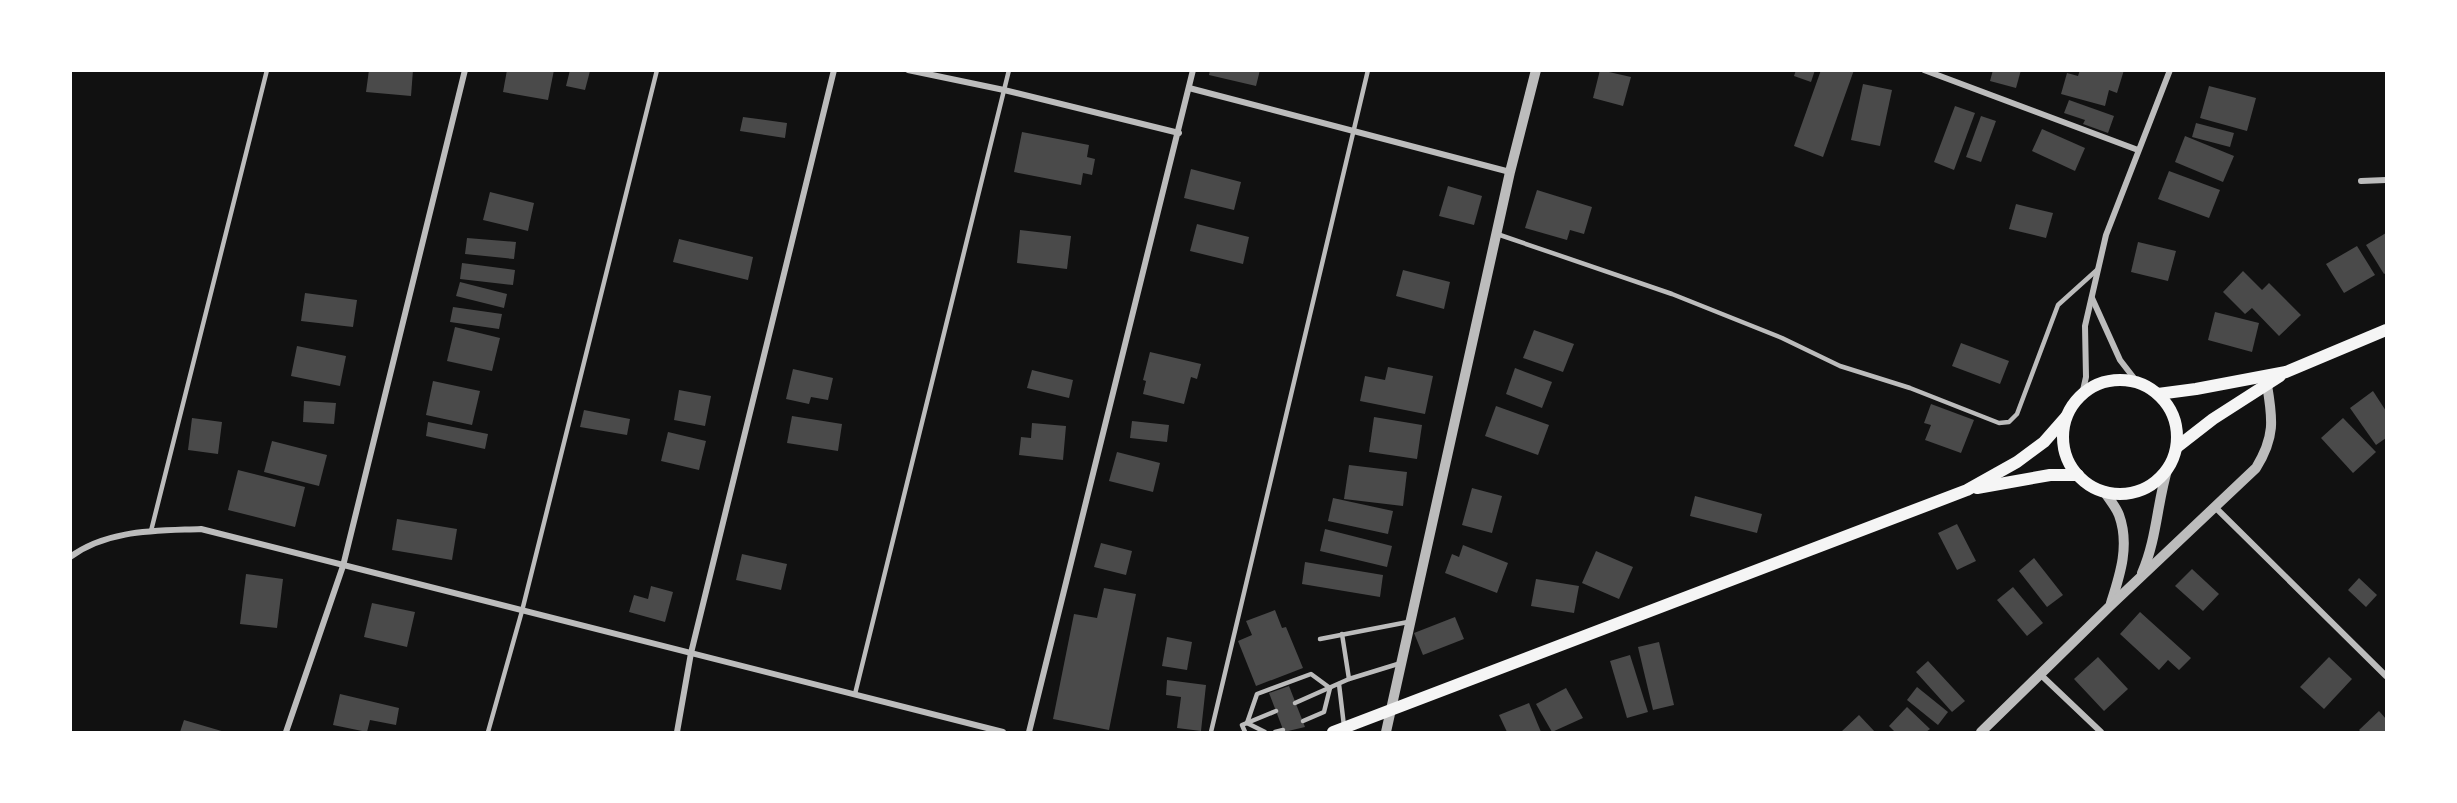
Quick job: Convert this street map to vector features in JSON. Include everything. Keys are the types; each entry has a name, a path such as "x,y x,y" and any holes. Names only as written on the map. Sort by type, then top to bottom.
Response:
{"main road":[{"path":"2176,447 2213,419 2286,372 2386,330"},
{"path":"2158,394 2286,372"},
{"path":"1339,730 1967,490 2017,462 2044,442 2066,417 2074,402 2103,382 2120,379 2137,382 2165,400 2173,415 2177,431 2176,447 2161,477 2148,487 2132,493 2115,494 2104,491 2083,480 2072,468 2065,452 2063,435 2066,417"},
{"path":"1967,490 2050,475 2079,475"}],"street":[{"path":"286,732 343,566 465,70"},
{"path":"677,732 691,652 834,70"},
{"path":"908,70 1004,90 1179,133"},
{"path":"1029,732 1193,70"},
{"path":"1386,732 1510,172 1536,70"},
{"path":"1924,70 2138,150"},
{"path":"2082,395 2086,377 2085,326 2112,214 2170,70"},
{"path":"1189,88 1510,172"},
{"path":"2361,181 2386,180"},
{"path":"2092,297 2120,360 2137,382"},
{"path":"1982,732 2110,606 2256,468 2267,450 2272,432 2272,411 2267,385"},
{"path":"2139,579 2151,554 2160,493 2168,467"},
{"path":"2104,491 2119,515 2123,538 2122,569 2110,606"},
{"path":"2216,508 2386,676"},
{"path":"70,557 105,539 151,531 201,529 1003,732"},
{"path":"2041,675 2101,732"}],"lane":[{"path":"151,531 267,70"},
{"path":"488,732 522,611 657,70"},
{"path":"855,694 1008,70"},
{"path":"1211,732 1368,70"},
{"path":"1497,234 1672,294 1782,338 1840,366 1910,388 2000,423 2009,422 2017,414 2058,305 2098,269"},
{"path":"1320,639 1409,622"},
{"path":"1342,634 1349,679"},
{"path":"1295,703 1349,679 1401,663"},
{"path":"1247,723 1257,694 1311,674 1330,688"},
{"path":"1339,684 1339,730"},
{"path":"1302,721 1324,712 1330,688"},
{"path":"1245,732 1242,725 1276,711"},
{"path":"1247,723 1265,732"},
{"path":"1275,732 1283,730"}],"building":[{"path":"369,70 413,70 411,96 366,92"},
{"path":"507,70 554,70 548,100 503,92"},
{"path":"570,70 590,71 585,90 566,86"},
{"path":"1210,70 1260,70 1256,86 1209,75"},
{"path":"1600,70 1631,77 1623,106 1593,98"},
{"path":"1796,70 1815,70 1811,82 1794,76"},
{"path":"1821,70 1854,70 1823,157 1794,146"},
{"path":"1993,70 2021,70 2016,88 1990,81"},
{"path":"2080,70 2124,70 2117,93 2109,90 2105,106 2061,94 2067,73 2078,76"},
{"path":"1863,84 1892,90 1880,146 1851,140"},
{"path":"2209,86 2256,98 2247,131 2200,118"},
{"path":"2069,100 2114,116 2108,133 2083,124 2085,120 2064,113"},
{"path":"1955,106 1975,113 1954,170 1934,162"},
{"path":"1981,116 1996,121 1981,162 1966,157"},
{"path":"743,117 787,123 785,138 740,131"},
{"path":"2196,123 2234,133 2230,147 2192,137"},
{"path":"2042,129 2085,148 2075,171 2032,151"},
{"path":"1022,132 1089,145 1087,157 1095,159 1092,175 1083,173 1081,185 1014,172"},
{"path":"2185,136 2234,156 2223,182 2175,162"},
{"path":"1191,169 1241,182 1234,210 1184,198"},
{"path":"2169,171 2220,190 2209,218 2158,199"},
{"path":"1448,186 1482,196 1474,225 1439,216"},
{"path":"1537,190 1592,207 1584,234 1570,230 1567,240 1525,228"},
{"path":"490,192 534,203 528,231 483,220"},
{"path":"2016,204 2053,213 2046,238 2009,229"},
{"path":"1197,224 1249,237 1243,264 1190,251"},
{"path":"1020,230 1071,236 1067,269 1017,263"},
{"path":"2386,233 2386,273 2384,274 2366,245"},
{"path":"467,238 516,242 514,259 465,254"},
{"path":"679,239 753,257 748,280 673,262"},
{"path":"2138,242 2176,251 2168,281 2131,272"},
{"path":"2357,246 2375,275 2344,293 2326,264"},
{"path":"462,263 515,270 513,285 460,279"},
{"path":"1403,270 1450,282 1444,309 1396,296"},
{"path":"2243,271 2262,290 2269,283 2301,315 2279,336 2252,308 2245,314 2223,292"},
{"path":"460,282 507,294 504,308 456,296"},
{"path":"305,293 357,300 353,327 301,321"},
{"path":"453,307 502,314 499,329 450,322"},
{"path":"2215,312 2259,323 2252,352 2208,340"},
{"path":"455,327 500,338 492,371 447,361"},
{"path":"1534,330 1574,344 1563,372 1523,358"},
{"path":"1961,343 2009,361 2000,384 1952,366"},
{"path":"297,346 346,356 340,386 291,376"},
{"path":"1150,352 1201,364 1197,379 1191,377 1184,404 1143,394 1146,381 1143,380"},
{"path":"1388,367 1433,376 1425,414 1360,401 1365,376 1385,380"},
{"path":"1515,368 1552,382 1542,408 1506,394"},
{"path":"793,369 833,378 828,400 811,397 809,404 786,399"},
{"path":"1032,370 1073,380 1069,398 1027,388"},
{"path":"433,381 480,391 472,425 426,415"},
{"path":"679,390 711,396 705,426 674,420"},
{"path":"2373,391 2386,411 2386,438 2376,445 2350,408"},
{"path":"304,401 336,403 334,424 303,422"},
{"path":"1931,404 1974,420 1961,453 1925,440 1931,425 1924,423"},
{"path":"1496,406 1549,425 1538,455 1485,436"},
{"path":"584,410 630,419 627,435 580,427"},
{"path":"792,416 842,424 838,451 787,443"},
{"path":"1374,417 1422,425 1417,459 1369,452"},
{"path":"192,418 222,422 218,454 188,450"},
{"path":"2343,418 2376,452 2353,473 2321,438"},
{"path":"1132,421 1169,425 1167,442 1130,438"},
{"path":"428,422 488,434 485,449 426,436"},
{"path":"1032,423 1066,426 1063,460 1019,455 1021,437 1031,438"},
{"path":"668,432 706,441 699,470 661,461"},
{"path":"272,441 327,455 319,486 264,472"},
{"path":"1117,452 1160,463 1153,492 1109,481"},
{"path":"1349,465 1407,472 1403,506 1344,499"},
{"path":"238,470 305,487 295,527 228,510"},
{"path":"1472,488 1502,496 1492,533 1462,525"},
{"path":"1695,496 1762,514 1757,533 1690,516"},
{"path":"1333,498 1393,511 1388,534 1328,521"},
{"path":"397,519 457,529 452,560 392,550"},
{"path":"1957,524 1976,561 1957,570 1938,533"},
{"path":"1325,529 1392,546 1387,567 1320,551"},
{"path":"1101,543 1132,551 1126,575 1094,567"},
{"path":"1463,545 1508,563 1497,593 1445,573 1452,554 1459,557"},
{"path":"1596,551 1633,567 1619,599 1582,583"},
{"path":"742,554 787,564 781,590 736,580"},
{"path":"2034,558 2063,595 2047,607 2019,571"},
{"path":"1305,562 1383,575 1380,597 1302,584"},
{"path":"2192,569 2219,594 2203,611 2175,586"},
{"path":"246,574 283,579 277,628 240,624"},
{"path":"2359,578 2377,595 2366,607 2348,590"},
{"path":"1536,579 1579,586 1574,613 1531,606"},
{"path":"651,586 673,592 665,622 629,612 634,595 648,599"},
{"path":"2013,587 2043,623 2027,636 1997,600"},
{"path":"1104,588 1136,594 1109,730 1053,719 1074,614 1097,618"},
{"path":"372,603 415,612 407,647 364,637"},
{"path":"1275,610 1282,628 1286,627 1303,668 1256,686 1238,641 1252,635 1246,621"},
{"path":"2140,612 2191,658 2179,670 2168,660 2159,670 2120,634"},
{"path":"1455,617 1464,639 1423,655 1414,633"},
{"path":"1167,637 1192,642 1187,670 1162,666"},
{"path":"1659,642 1674,705 1653,710 1638,647"},
{"path":"1630,655 1648,712 1627,718 1610,661"},
{"path":"2098,657 2128,689 2104,711 2074,679"},
{"path":"2329,657 2352,679 2324,709 2300,687"},
{"path":"1928,661 1965,701 1952,712 1916,672"},
{"path":"1167,680 1206,685 1201,731 1177,728 1181,697 1166,695"},
{"path":"1289,686 1305,727 1284,732 1269,693"},
{"path":"1917,687 1948,712 1938,725 1907,700"},
{"path":"1566,688 1583,718 1552,732 1536,704"},
{"path":"340,694 399,708 396,725 370,720 367,732 333,725"},
{"path":"1529,703 1541,732 1507,732 1499,715"},
{"path":"1907,707 1930,729 1926,732 1895,732 1889,726"},
{"path":"2379,711 2386,719 2386,732 2361,732 2359,730"},
{"path":"1859,715 1875,732 1841,732"},
{"path":"184,720 225,732 180,732"}]}
